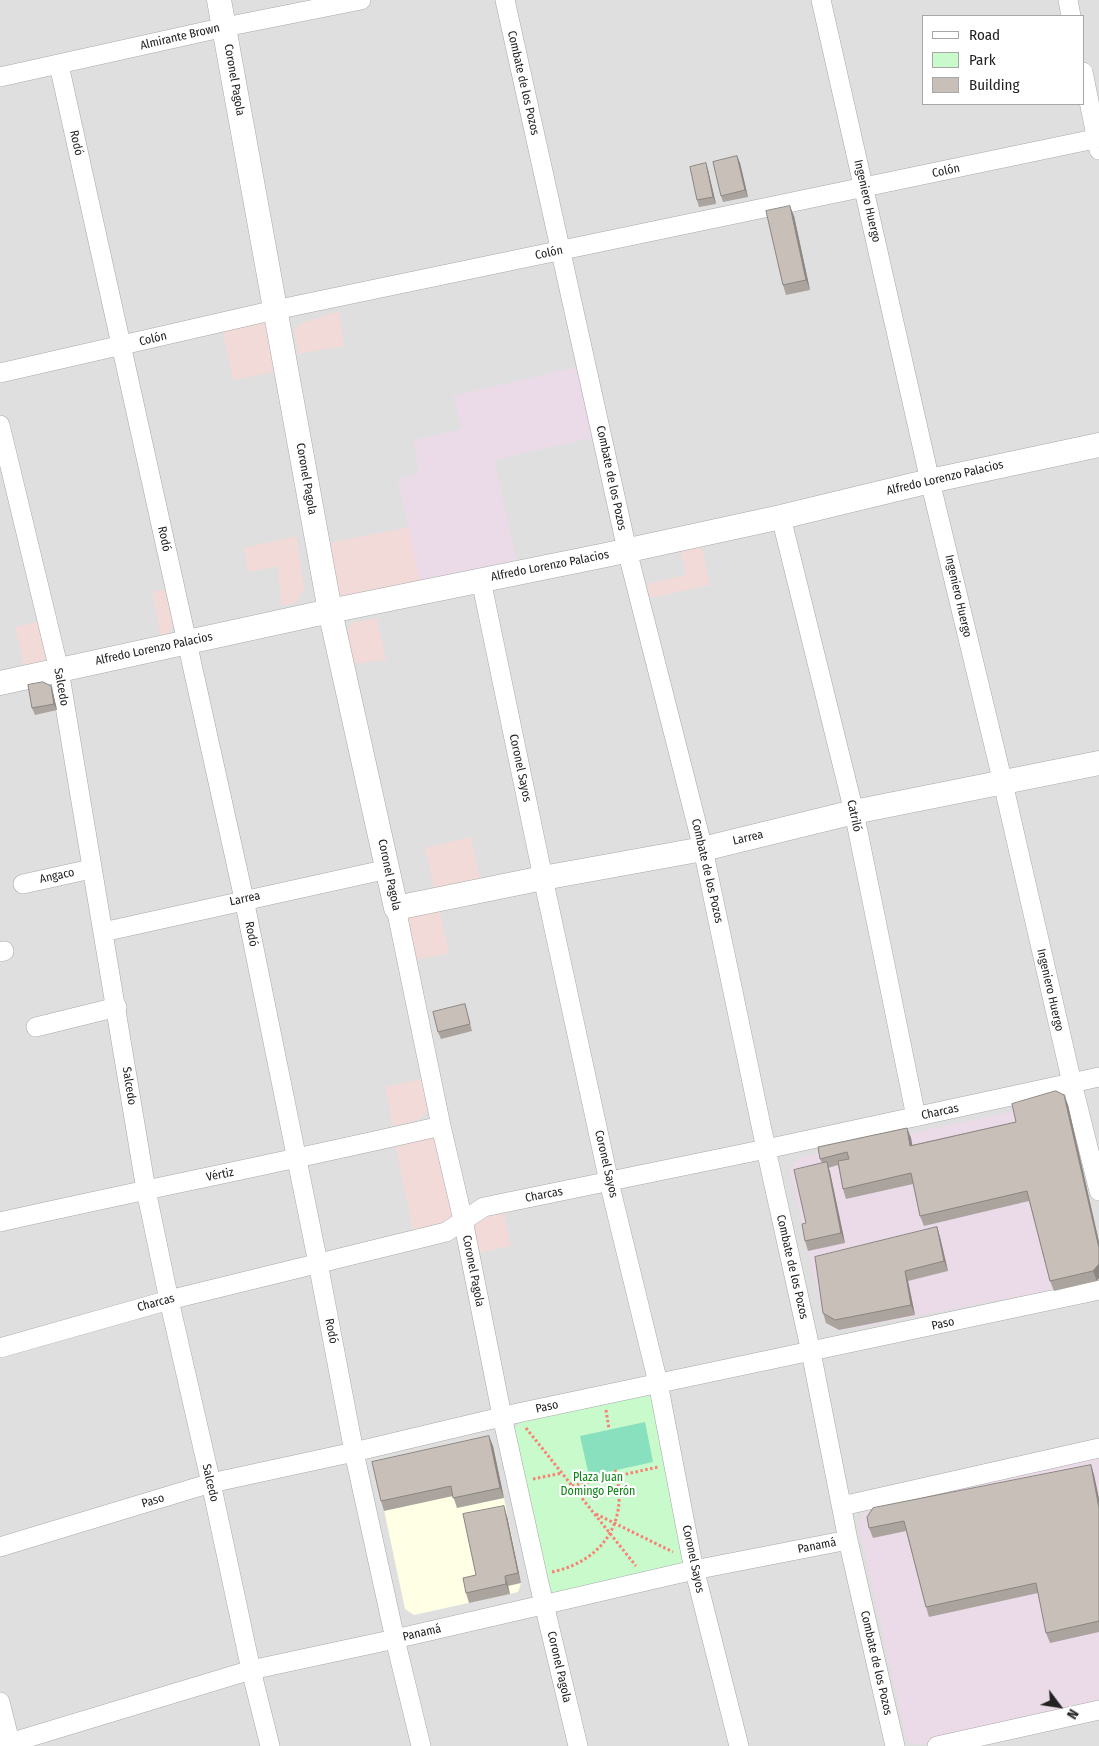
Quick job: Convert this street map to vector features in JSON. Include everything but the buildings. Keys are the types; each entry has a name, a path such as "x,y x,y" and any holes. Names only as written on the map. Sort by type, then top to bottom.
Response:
{"street":[{"name":"Coronel Pagola","path":"219,0 330,611 388,869 441,1126 463,1220 502,1416 578,1746"},
{"name":"Almirante Brown","path":"0,77 59,66 225,27 361,0"},
{"name":"Combate de los Pozos","path":"505,0 627,550 703,848 811,1352 848,1540 895,1746"},
{"name":"Ingeniero Huergo","path":"821,0 930,481 1099,1191"},
{"path":"1068,0 1071,15"},
{"name":"Rodó","path":"59,66 244,899 318,1263 354,1452 395,1640 421,1746"},
{"path":"1084,77 1098,142"},
{"name":"Colón","path":"0,373 276,310 561,250 1098,142"},
{"name":"Salcedo","path":"0,424 5,467 59,670 146,1190 251,1670 270,1746"},
{"name":"Alfredo Lorenzo Palacios","path":"0,683 330,611 781,517 930,481 1099,444"},
{"name":"Catriló","path":"781,517 854,812 916,1117"},
{"name":"Coronel Sayos","path":"481,580 542,878 609,1182 658,1383 694,1570 739,1746"},
{"name":"Larrea","path":"396,908 703,848 854,812 1099,763"},
{"name":"Angaco","path":"23,884 91,869"},
{"name":"Larrea","path":"103,932 244,899 388,869"},
{"path":"36,1027 116,1007"},
{"name":"Charcas","path":"0,1348 169,1300 446,1232 484,1207 766,1149 1099,1077"},
{"name":"Vértiz","path":"0,1222 297,1159 441,1126"},
{"name":"Paso","path":"0,1546 211,1483 354,1452 502,1416 1099,1290"},
{"path":"842,1506 1099,1448"},
{"name":"Panamá","path":"7,1745 251,1670 395,1640 694,1570 848,1540"},
{"path":"0,1702 7,1745"},
{"path":"937,1746 1099,1710"}],"path":[{"path":"604,1403 609,1429"},
{"path":"521,1422 640,1571"},
{"path":"572,1486 660,1467"},
{"path":"551,1572 567,1569 584,1561 601,1546 610,1533 620,1501 615,1470"},
{"path":"533,1479 562,1473"},
{"path":"593,1512 679,1556"}],"shaded area":[{"path":"0,0 1099,0 1099,1746 0,1746"},
{"path":"339,311 344,346 298,354 294,331 300,324"},
{"path":"262,321 267,325 278,371 233,380 222,328"},
{"path":"577,367 592,438 494,460 517,564 421,585 398,479 419,474 414,440 462,429 453,396"},
{"path":"410,527 421,585 344,596 334,590 328,543"},
{"path":"297,536 304,589 296,603 281,606 278,566 248,572 244,548"},
{"path":"700,538 710,585 650,598 647,584 686,575 679,543"},
{"path":"168,588 174,623 169,633 161,637 152,592"},
{"path":"377,618 386,660 354,664 347,633 351,623"},
{"path":"38,621 46,654 45,658 42,662 24,666 15,627"},
{"path":"471,837 482,886 436,897 425,848"},
{"path":"439,907 449,953 412,961 407,917"},
{"path":"424,1079 429,1109 418,1120 393,1126 385,1087"},
{"path":"1060,1101 1068,1105 1099,1242 1099,1278 1097,1281 839,1331 825,1323 790,1171 798,1158"},
{"path":"427,1135 436,1138 453,1214 448,1223 413,1231 395,1143"},
{"path":"504,1212 511,1246 477,1253 473,1222 481,1216"},
{"path":"486,1440 493,1446 504,1498 521,1583 518,1592 414,1615 405,1609 376,1472"},
{"path":"1099,1455 1099,1704 917,1745 910,1742 906,1737 859,1526 862,1516 868,1510"}],"green space":[{"name":"Plaza Juan Domingo Perón","path":"643,1394 652,1397 687,1566 552,1595 546,1588 514,1438 515,1427 521,1422"},
{"path":"645,1422 653,1462 589,1476 580,1436"}]}
